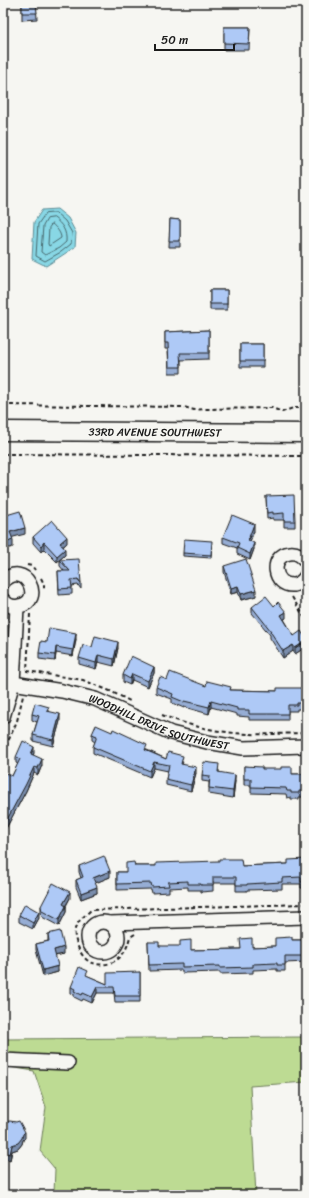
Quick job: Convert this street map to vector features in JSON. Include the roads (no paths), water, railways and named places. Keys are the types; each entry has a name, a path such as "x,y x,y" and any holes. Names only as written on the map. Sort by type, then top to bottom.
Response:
{"street":[{"name":"33RD AVENUE SOUTHWEST","path":"3,431 306,433"},
{"path":"304,584 290,585 281,581 276,573 277,562 283,555 288,553 299,554 306,561"},
{"path":"3,582 11,576 16,575 26,578 32,587 31,598 23,606 17,607 8,604 3,600"},
{"path":"3,717 13,683 17,607"},
{"name":"WOODHILL DRIVE SOUTHWEST","path":"13,683 62,691 95,699 171,733 207,742 243,748 306,746"},
{"path":"110,923 306,917"},
{"path":"3,1060 68,1063"}],"water":[{"path":"57,209 68,218 76,233 75,247 46,266 32,259 34,222 42,210"}]}
